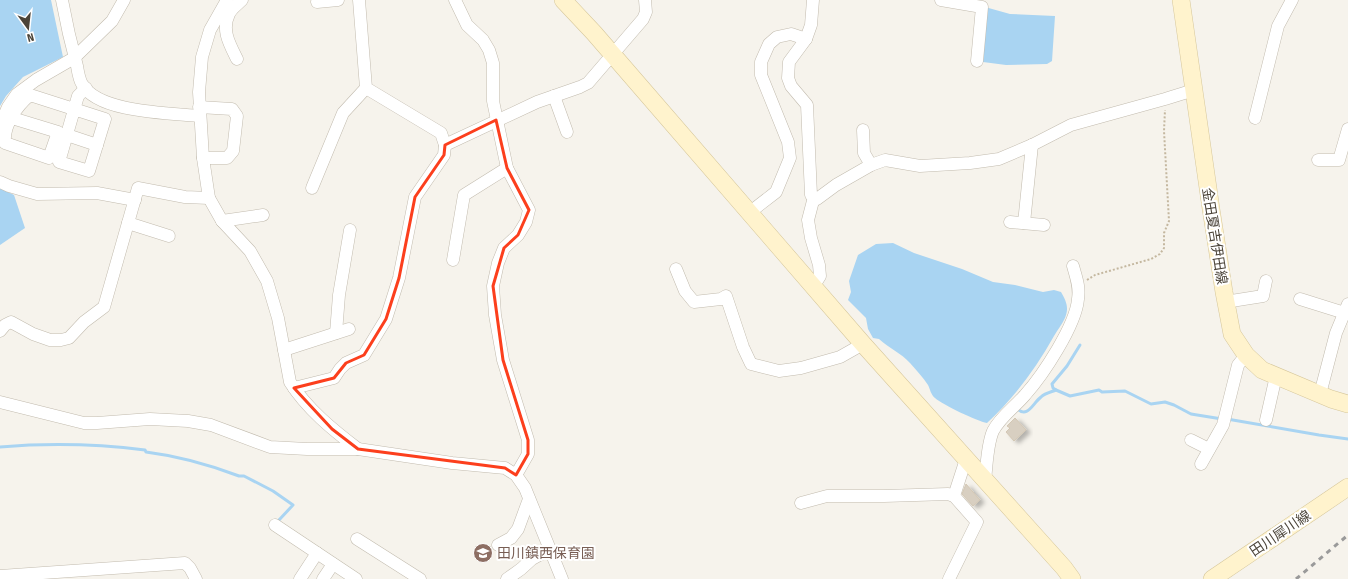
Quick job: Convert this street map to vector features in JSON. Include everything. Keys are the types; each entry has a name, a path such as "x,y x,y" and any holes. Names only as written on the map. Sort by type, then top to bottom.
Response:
{"street":[{"path":"62,0 74,58 82,84 91,94 106,103 124,108 200,112 232,109 237,116 233,151 227,158 203,158"},
{"path":"0,125 8,107 17,94 36,80 74,58 112,21 124,0"},
{"path":"227,0 210,30 202,57 199,92 203,158 209,198 222,221 250,250 267,281 278,318 290,382 332,429 358,449"},
{"path":"237,59 229,42 225,28 229,13 242,0"},
{"path":"317,2 338,0"},
{"path":"312,188 343,113 366,88 360,0"},
{"path":"455,0 467,24 483,40 489,50 493,63 492,101 507,168 528,210 526,222 518,235 504,248 498,263 493,286 495,315 503,360 528,440 528,454 516,475"},
{"path":"563,0 615,52"},
{"path":"574,0 615,52 813,287 1064,568 1072,579"},
{"path":"445,145 537,102 580,88 588,83 643,19 646,12 645,0"},
{"path":"813,0 811,25 806,39 790,62 788,78 791,86 807,105 811,195 814,197 808,220 811,238 819,265 820,276 813,287"},
{"path":"941,0 982,8 977,61"},
{"name":"金田夏吉伊田線","path":"1181,0 1210,209 1232,334 1246,355 1262,370 1348,404"},
{"path":"1255,118 1278,26 1292,0"},
{"path":"750,213 776,192 790,158 788,142 761,75 761,62 768,44 777,37 790,34 806,39"},
{"path":"12,118 21,102 30,95 74,109 105,119 89,171 59,162 74,109 78,96 86,88"},
{"path":"294,388 334,378 346,363 364,355 386,319 399,278 415,197 444,155 445,145 441,133 366,88"},
{"path":"814,197 817,198 871,165 885,160 920,166 970,163 999,159 1032,145 1071,125 1194,90"},
{"path":"554,96 567,132"},
{"path":"1318,160 1339,160 1348,129"},
{"path":"863,130 864,153 871,165"},
{"path":"67,135 97,145"},
{"path":"1024,223 1032,145"},
{"path":"453,260 464,195 507,168"},
{"path":"0,182 37,194 96,193 134,200"},
{"path":"0,331 5,325 11,322 33,334 50,340 61,340 69,338 84,322 104,307 138,188 185,197 209,198"},
{"path":"222,221 263,215"},
{"path":"1010,222 1044,225"},
{"path":"128,223 169,236"},
{"path":"336,333 339,295 350,230"},
{"path":"985,480 993,432 1004,416 1031,388 1064,337 1074,314 1078,299 1078,286 1073,266"},
{"path":"676,269 685,291 694,302 721,299 726,296 750,364 778,371 801,368 840,357 863,344"},
{"path":"1226,302 1263,296 1266,281"},
{"path":"1300,299 1347,310 1336,332 1320,394"},
{"path":"284,350 349,329"},
{"path":"1201,464 1224,419 1238,365 1246,355"},
{"path":"1266,420 1276,376"},
{"path":"0,402 84,423 150,419 188,421 211,425 270,447 358,449 452,463 505,468 516,475 524,488 562,579"},
{"path":"1191,440 1209,449"},
{"path":"954,496 966,459"},
{"name":"田川犀川線","path":"1212,579 1348,487"},
{"path":"801,503 827,496 948,494 954,496 977,522 949,579"},
{"path":"498,545 511,538 518,529 529,499"},
{"path":"275,525 356,579"},
{"path":"356,539 420,579"},
{"path":"507,579 522,569 532,559 550,549"},
{"path":"300,579 317,553"},
{"path":"0,576 185,563 190,568 196,579"},
{"path":"323,579 333,564"}],"path":[{"path":"1078,286 1095,275 1151,259 1160,254 1164,248 1164,233 1169,221 1164,131 1165,99"}],"highlighted area":[{"path":"496,120 507,168 529,210 518,235 504,248 493,286 503,360 528,440 528,454 516,475 505,468 358,449 332,429 294,388 334,378 346,363 364,355 386,319 399,278 415,197 444,155 445,145"}],"water":[{"path":"0,0 51,0 63,57 23,77 6,96 0,106"},
{"path":"985,7 1010,14 1055,16 1052,61 1047,64 1006,65 983,62"},
{"path":"0,188 14,195 25,228 0,245"},
{"path":"893,243 914,253 962,269 993,282 1015,285 1043,292 1054,290 1061,292 1064,297 1067,306 1066,315 1047,348 1016,392 987,423 945,405 935,398 924,379 906,359 879,339 873,338 868,329 866,318 848,300 851,292 849,281 858,255 876,244"}],"building":[{"path":"1015,418 1026,430 1014,441 1006,432 1010,428 1007,426"},
{"path":"966,484 980,500 973,506 962,494"}],"waterway":[{"path":"1056,390 1053,388 1052,384 1067,366 1080,345"},
{"path":"1016,408 1020,411 1027,411 1043,396 1056,390 1070,396 1099,390 1102,392 1125,391 1151,404 1165,402 1191,414 1222,419"},
{"path":"1227,419 1348,439"},
{"path":"0,447 54,445 109,446 145,450 146,452 194,461 239,476 244,476 273,491 293,505 279,520"}],"railway":[{"path":"1296,579 1348,535"}],"place":[{"name":"田川鎮西保育園","path":"483,553"}]}
